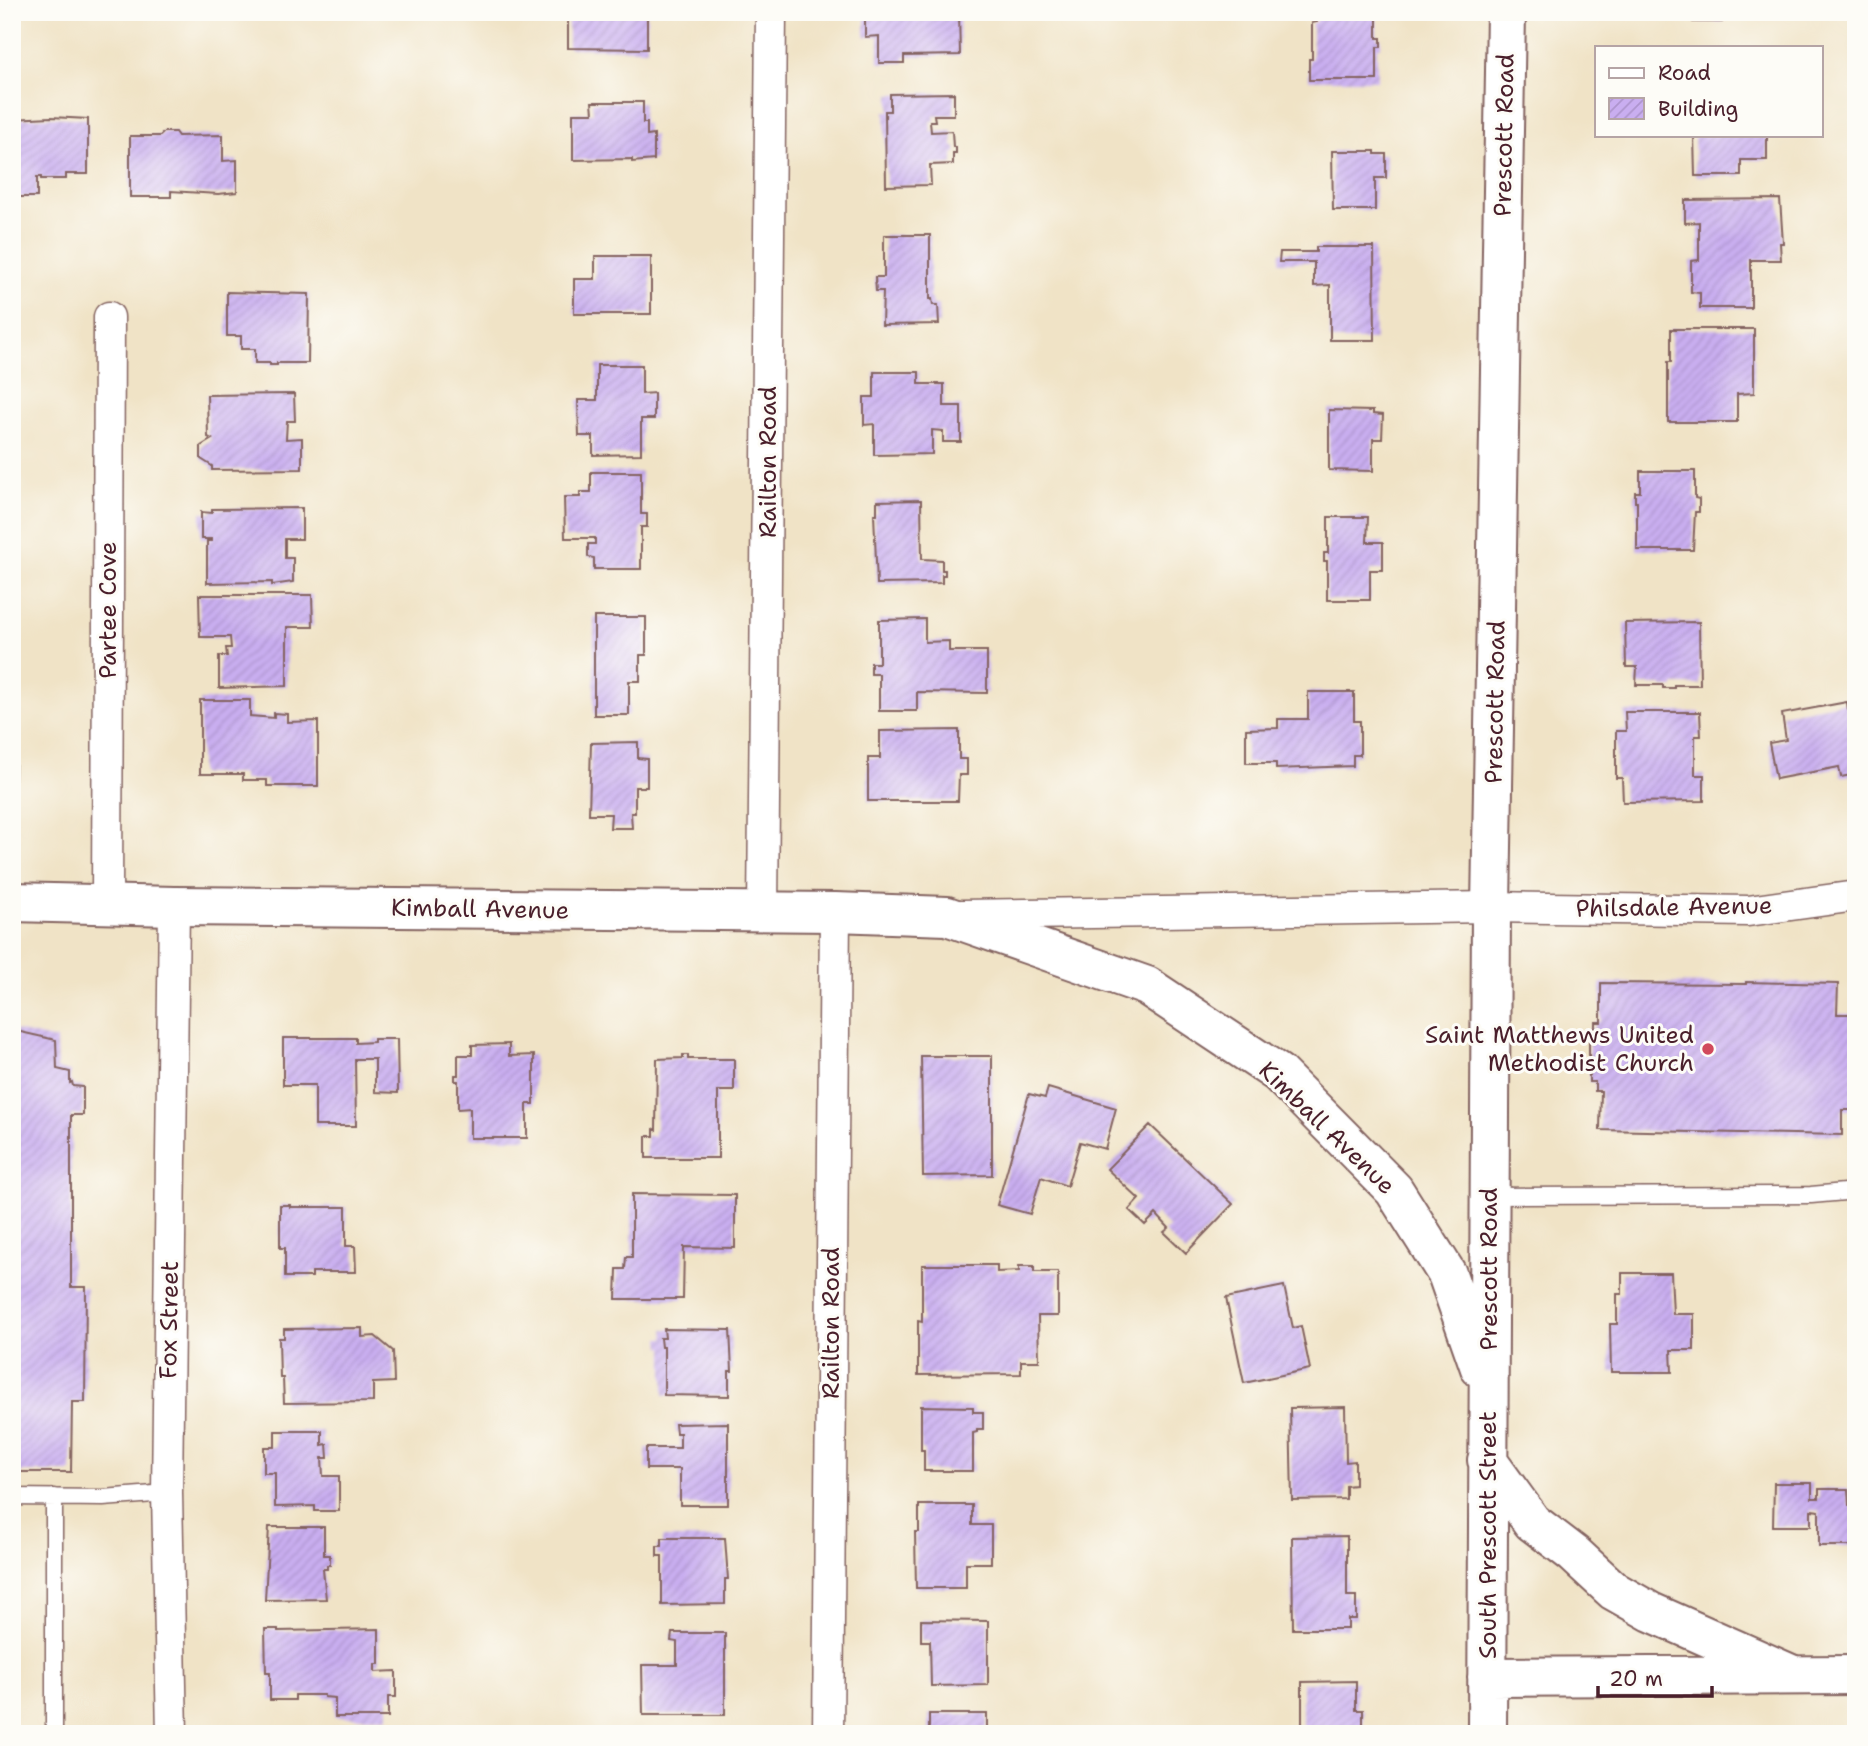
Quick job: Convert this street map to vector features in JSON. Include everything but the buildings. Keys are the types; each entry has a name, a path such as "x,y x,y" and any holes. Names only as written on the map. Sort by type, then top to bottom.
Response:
{"main road":[{"name":"Prescott Road","path":"1488,1392 1491,908 1506,12"},
{"name":"Kimball Avenue","path":"12,902 835,912 947,916 1147,986 1278,1073 1394,1190 1447,1274 1488,1392"},
{"name":"South Prescott Street","path":"1487,1677 1488,1392"},
{"path":"1487,1460 1532,1522 1614,1591 1651,1612 1791,1674"},
{"path":"1487,1734 1487,1677 1856,1675"}],"street":[{"name":"Railton Road","path":"763,912 771,12"},
{"name":"Partee Cove","path":"107,904 109,317"},
{"name":"Philsdale Avenue","path":"1491,908 1748,911 1856,896"},
{"name":"Fox Street","path":"172,1734 167,1493 174,906"},
{"name":"Kimball Avenue","path":"947,916 1491,908"},
{"name":"Railton Road","path":"828,1734 835,912"}],"lane":[{"path":"1489,1196 1811,1195 1856,1191"},
{"path":"12,1497 103,1498 167,1493"},
{"path":"54,1497 54,1734"}],"place":[{"name":"Saint Matthews United Methodist Church","path":"1708,1049"}]}
